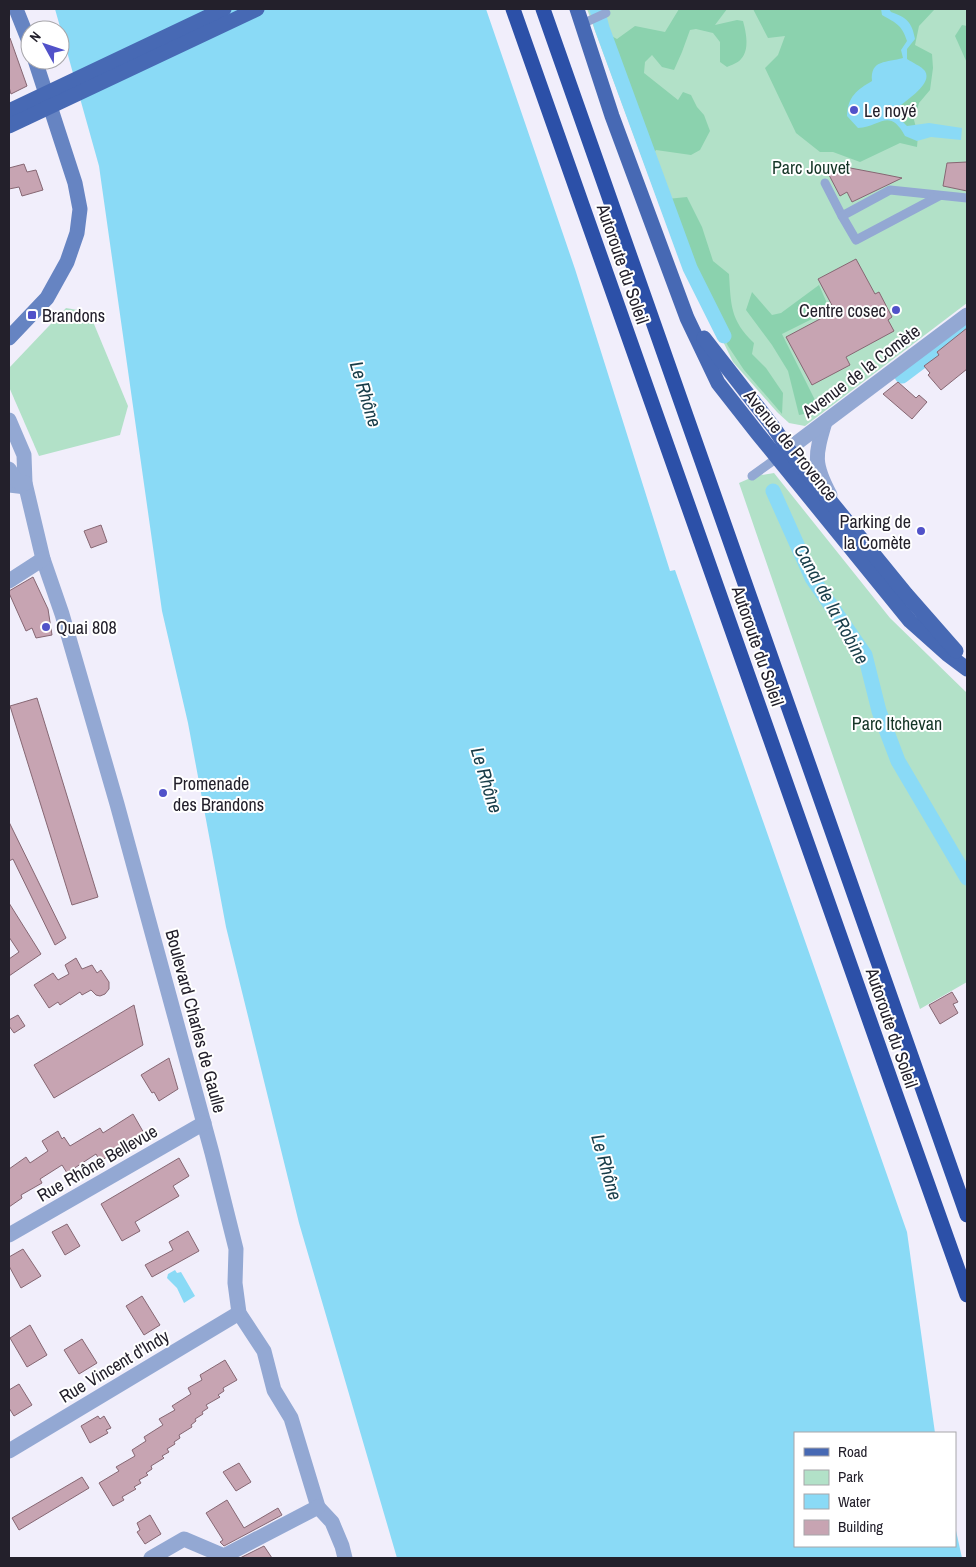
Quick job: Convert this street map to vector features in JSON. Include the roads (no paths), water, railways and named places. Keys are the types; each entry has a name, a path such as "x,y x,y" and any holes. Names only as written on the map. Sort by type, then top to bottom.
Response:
{"highway":[{"name":"Autoroute du Soleil","path":"513,9 967,1295"},
{"name":"Autoroute du Soleil","path":"543,9 967,1215"}],"main road":[{"path":"9,111 224,9"},
{"path":"9,126 257,9"},
{"name":"Avenue de Provence","path":"577,9 612,116 687,318 718,384 842,516 967,664"},
{"name":"Avenue de Provence","path":"782,453 910,622 967,669"}],"street":[{"path":"9,338 47,298 67,262 76,234 80,209 75,182 38,70"},
{"name":"Avenue de la Comète","path":"782,453 967,315"},
{"name":"Boulevard Charles de Gaulle","path":"9,420 24,454 26,486 43,559 62,614 117,804 204,1123 236,1249 235,1283 239,1313 264,1351 274,1390 290,1418 318,1507 332,1522 345,1558"},
{"name":"Avenue de Provence","path":"825,422 817,455 817,466 842,516"},
{"path":"9,469 16,480 26,486"},
{"path":"9,581 43,559"},
{"name":"Rue Rhône Bellevue","path":"9,1235 204,1123"},
{"name":"Rue Vincent d'Indy","path":"9,1451 239,1313"},
{"path":"151,1558 184,1539 224,1556 318,1507"}],"lane":[{"path":"582,24 606,13"},
{"path":"825,183 856,240 940,196"},
{"path":"842,216 890,190 967,198"},
{"path":"752,476 782,453"},
{"path":"9,488 26,486"}],"water":[{"name":"Le Rhône","path":"55,9 486,9 575,269 670,571 675,570 907,1232 935,1432 794,1432 794,1547 956,1547 956,1531 962,1558 397,1558 299,1223 226,927 188,723 162,611 99,166 70,63 70,20 58,20"},
{"path":"881,9 889,9 908,21 915,39 907,49 907,59 923,69 927,76 922,86 913,96 898,108 900,119 907,126 929,123 962,128 961,140 931,137 917,141 905,136 894,122 889,120 858,128 847,116 851,99 862,87 872,81 872,74 877,65 903,58 901,50 907,41 903,31 898,25 882,15"},
{"path":"175,1270 177,1273 181,1272 195,1296 184,1303 177,1288 167,1278 168,1274"}],"waterway":[{"path":"597,9 602,28 690,268 724,336"},
{"path":"902,376 967,327"},
{"name":"Canal de la Robine","path":"773,491 812,578 865,655 879,711 898,761 967,878"}],"place":[{"name":"Le noyé","path":"854,110"},
{"name":"Centre cosec","path":"896,310"},
{"name":"Brandons","path":"32,315"},
{"name":"Parking de la Comète","path":"921,531"},
{"name":"Quai 808","path":"46,627"},
{"name":"Promenade des Brandons","path":"163,793"}],"park label":[{"name":"Parc Jouvet","path":"811,167"},
{"name":"Parc Itchevan","path":"897,723"}]}
